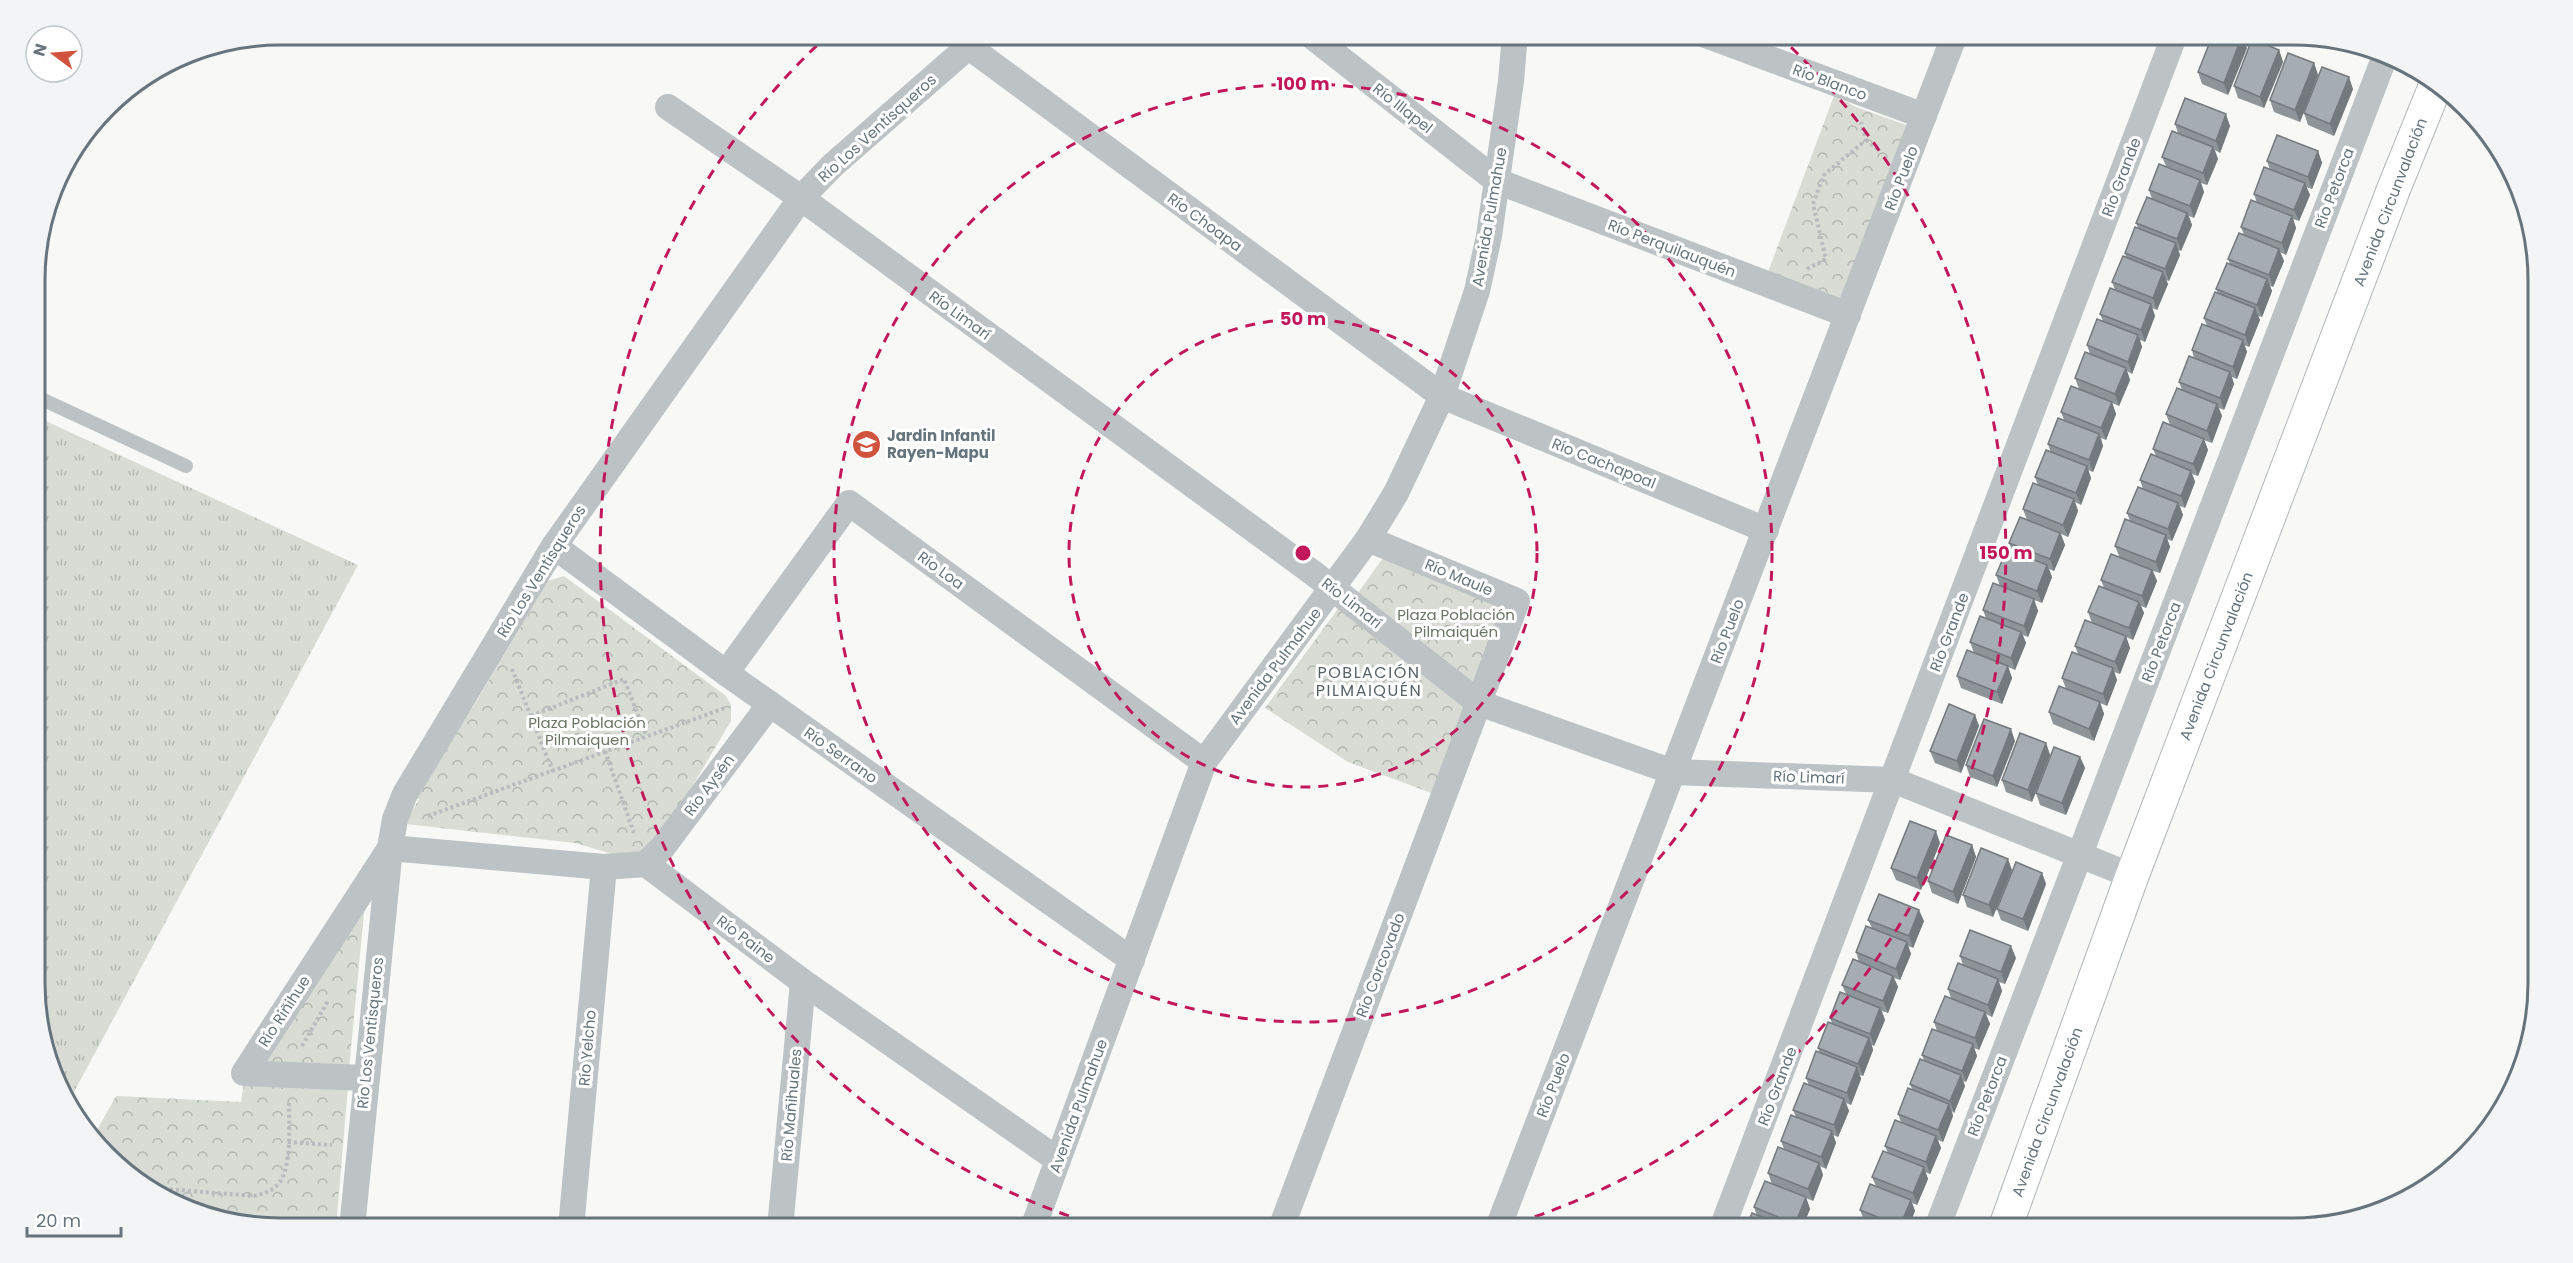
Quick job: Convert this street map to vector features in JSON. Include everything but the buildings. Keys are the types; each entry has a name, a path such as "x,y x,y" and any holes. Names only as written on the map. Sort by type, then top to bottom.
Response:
{"main road":[{"name":"Avenida Circunvalación","path":"2009,1218 2132,876 2433,91"}],"street":[{"name":"Río Los Ventisqueros","path":"353,1218 365,1078 390,848 395,819 405,794 554,546 801,198 833,165 968,45"},
{"name":"Río Choapa","path":"983,45 1442,396"},
{"name":"Río Illapel","path":"1323,45 1497,181"},
{"name":"Avenida Pulmahue","path":"1037,1218 1204,762 1368,539 1401,484 1442,396 1477,291 1497,181 1514,45"},
{"name":"Río Blanco","path":"1732,45 1924,116"},
{"name":"Río Puelo","path":"1502,1218 1952,45"},
{"name":"Río Grande","path":"1726,1218 2171,45"},
{"name":"Río Petorca","path":"1941,1218 2382,63"},
{"name":"Río Limarí","path":"668,107 801,198 1333,588 1479,703 1673,772 1893,780 2132,876"},
{"name":"Río Perquilauquén","path":"1497,181 1848,315"},
{"name":"Río Cachapoal","path":"1442,396 1766,530"},
{"name":"Río Loa","path":"726,673 849,503 1204,762"},
{"name":"Río Maule","path":"1368,539 1516,601 1479,703"},
{"name":"Río Serrano","path":"554,546 726,673 1132,960"},
{"name":"Río Corcovado","path":"1285,1218 1479,703"},
{"name":"Río Aysén","path":"646,864 663,847 770,704"},
{"path":"390,848 604,867 646,864"},
{"name":"Río Riñihue","path":"365,1078 244,1073 390,848"},
{"name":"Río Paine","path":"646,864 803,982 1058,1160"},
{"name":"Río Yelcho","path":"572,1218 604,867"},
{"name":"Río Mañihuales","path":"781,1218 803,982"}],"lane":[{"path":"45,401 186,466"}],"path":[{"path":"1776,288 1826,259 1813,204 1824,175 1866,141 1856,107 1856,92"},
{"path":"510,662 553,772"},
{"path":"531,716 624,679 646,735"},
{"path":"426,817 731,705"},
{"path":"605,751 637,840"},
{"path":"301,1047 331,996"},
{"path":"166,1189 254,1196 266,1193 278,1185 284,1173 290,1096"},
{"path":"288,1142 343,1146"}],"green space":[{"path":"1834,96 1856,107 1909,126 1845,300 1768,272"},
{"path":"45,421 358,565 73,1094 53,1044 47,1014 45,983"},
{"name":"Plaza Población Pilmaiquén","path":"1385,555 1505,603 1474,683 1358,593"},
{"name":"Plaza Población Pilmaiquen","path":"564,576 726,696 731,705 731,721 646,864 575,843 405,824 419,799 405,794 473,707 548,581"},
{"name":"Plaza Población Pilmaiquén","path":"1340,606 1468,706 1434,794 1348,762 1265,708"},
{"path":"366,892 349,1069 252,1067"},
{"path":"244,1082 348,1086 337,1218 249,1216 204,1206 162,1187 137,1170 97,1130 116,1096 241,1102"}],"place":[{"name":"Jardin Infantil Rayen-Mapu","path":"866,444"}],"district":[{"name":"POBLACIÓN PILMAIQUÉN","path":"1369,681"}]}
